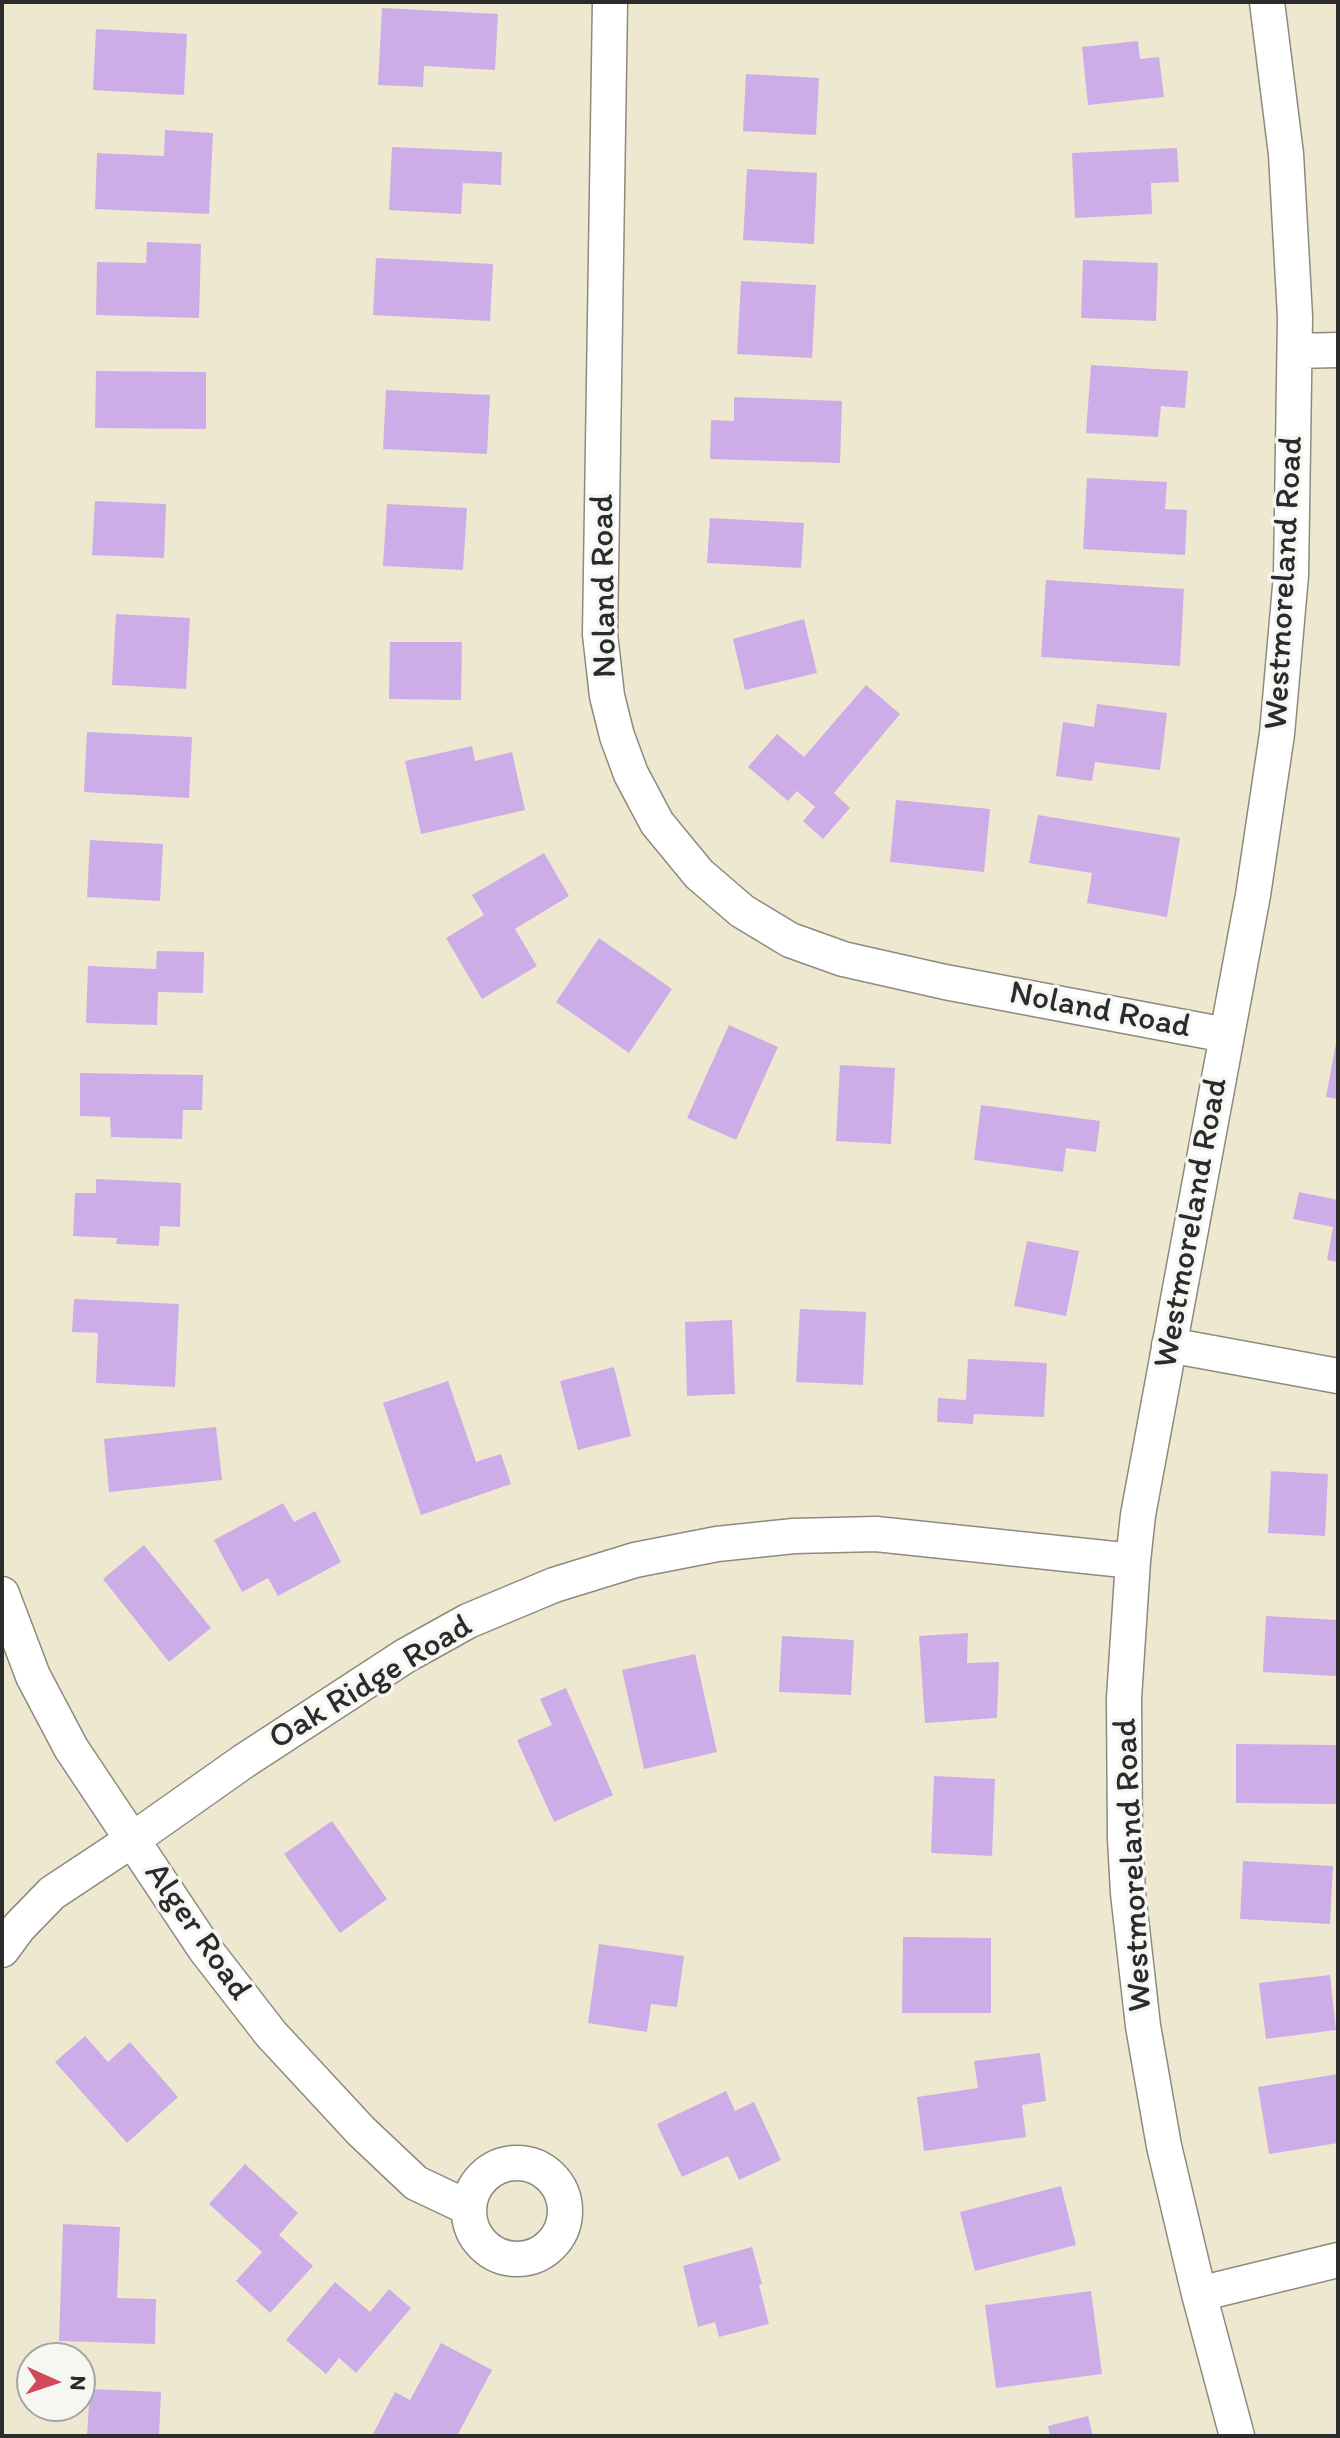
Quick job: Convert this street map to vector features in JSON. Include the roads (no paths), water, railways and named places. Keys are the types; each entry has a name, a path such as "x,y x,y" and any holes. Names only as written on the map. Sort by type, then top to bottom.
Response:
{"street":[{"name":"Noland Road","path":"610,2 600,634 607,696 617,736 631,774 657,823 699,874 742,911 790,940 843,959 945,982 1226,1035"},
{"name":"Westmoreland Road","path":"1237,2436 1164,2146 1145,2041 1128,1893 1124,1698 1138,1515 1253,895 1277,734 1291,575 1295,351 1286,154 1267,2"},
{"path":"1295,351 1338,350"},
{"path":"1169,1345 1338,1376"},
{"name":"Oak Ridge Road","path":"2,1950 52,1893 244,1761 405,1656 468,1621 554,1585 635,1560 717,1544 794,1536 876,1534 1133,1561"},
{"name":"Alger Road","path":"2,1594 33,1676 65,1736 205,1949 271,2034 361,2131 416,2183 469,2208"},
{"path":"1199,2294 1338,2260"}]}
